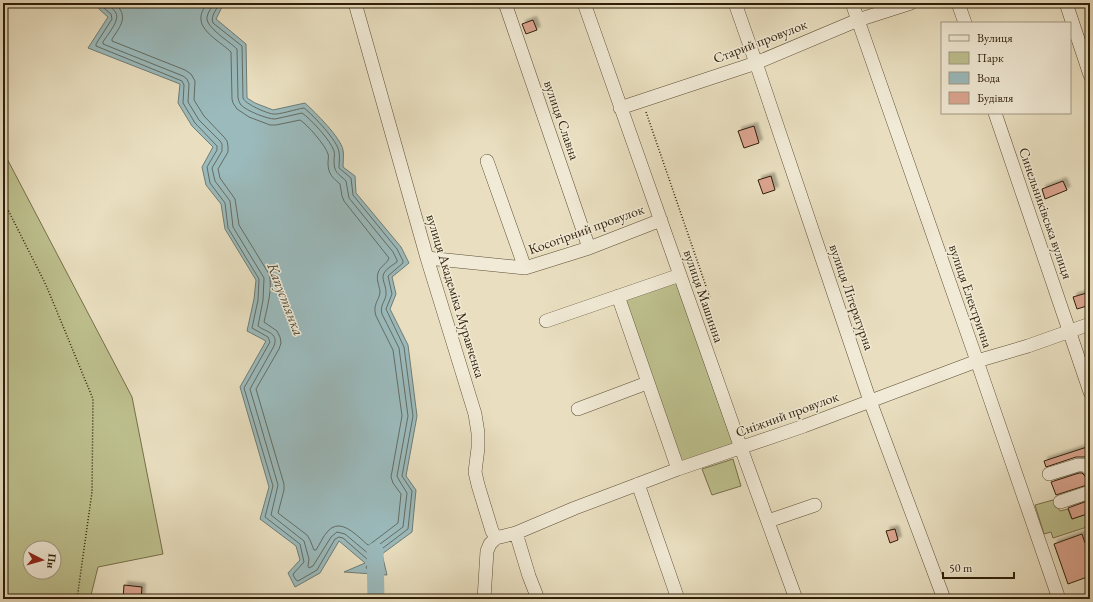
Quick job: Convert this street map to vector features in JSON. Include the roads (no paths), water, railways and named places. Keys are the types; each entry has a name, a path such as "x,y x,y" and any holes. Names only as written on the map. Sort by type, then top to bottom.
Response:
{"street":[{"name":"вулиця Академіка Муравченка","path":"355,3 427,258 475,414 478,433 475,472 492,531 496,538"},
{"name":"вулиця Славна","path":"505,3 589,248"},
{"name":"вулиця Машинна","path":"584,3 620,108 796,599"},
{"name":"вулиця Літературна","path":"735,3 870,401 944,599"},
{"name":"вулиця Електрична","path":"852,3 1059,599"},
{"name":"Старий провулок","path":"620,108 756,63 858,20 911,3"},
{"path":"958,3 965,22"},
{"path":"1066,3 1090,75"},
{"name":"Синельниківська вулиця","path":"995,114 1090,392"},
{"path":"486,161 525,268"},
{"name":"Косогірний провулок","path":"427,258 525,268 589,248 660,220"},
{"path":"546,321 680,275"},
{"path":"618,296 678,469"},
{"name":"Сніжний провулок","path":"496,538 516,533 576,508 678,469 804,426 977,361 1070,332 1090,324"},
{"path":"578,409 647,382"},
{"path":"1049,474 1078,464 1085,465 1090,470"},
{"path":"638,484 678,599"},
{"path":"1060,502 1090,492"},
{"path":"768,521 814,504"},
{"path":"516,533 529,576 538,599"},
{"path":"484,599 487,551 490,544 496,538"}],"water":[{"path":"100,3 224,3 216,19 246,44 247,98 273,110 305,103 327,125 338,139 343,152 343,167 355,176 356,193 401,247 409,263 392,277 396,294 390,309 408,345 417,416 406,476 416,490 412,532 382,554 387,575 344,572 365,563 339,541 320,573 295,587 288,573 300,560 296,546 260,519 269,487 240,387 266,341 247,331 254,299 256,280 225,229 221,204 206,185 202,167 213,147 192,126 178,103 180,84 88,48 108,17 99,9"}],"waterway":[{"name":"Капустянка","path":"375,551 376,599"}]}
